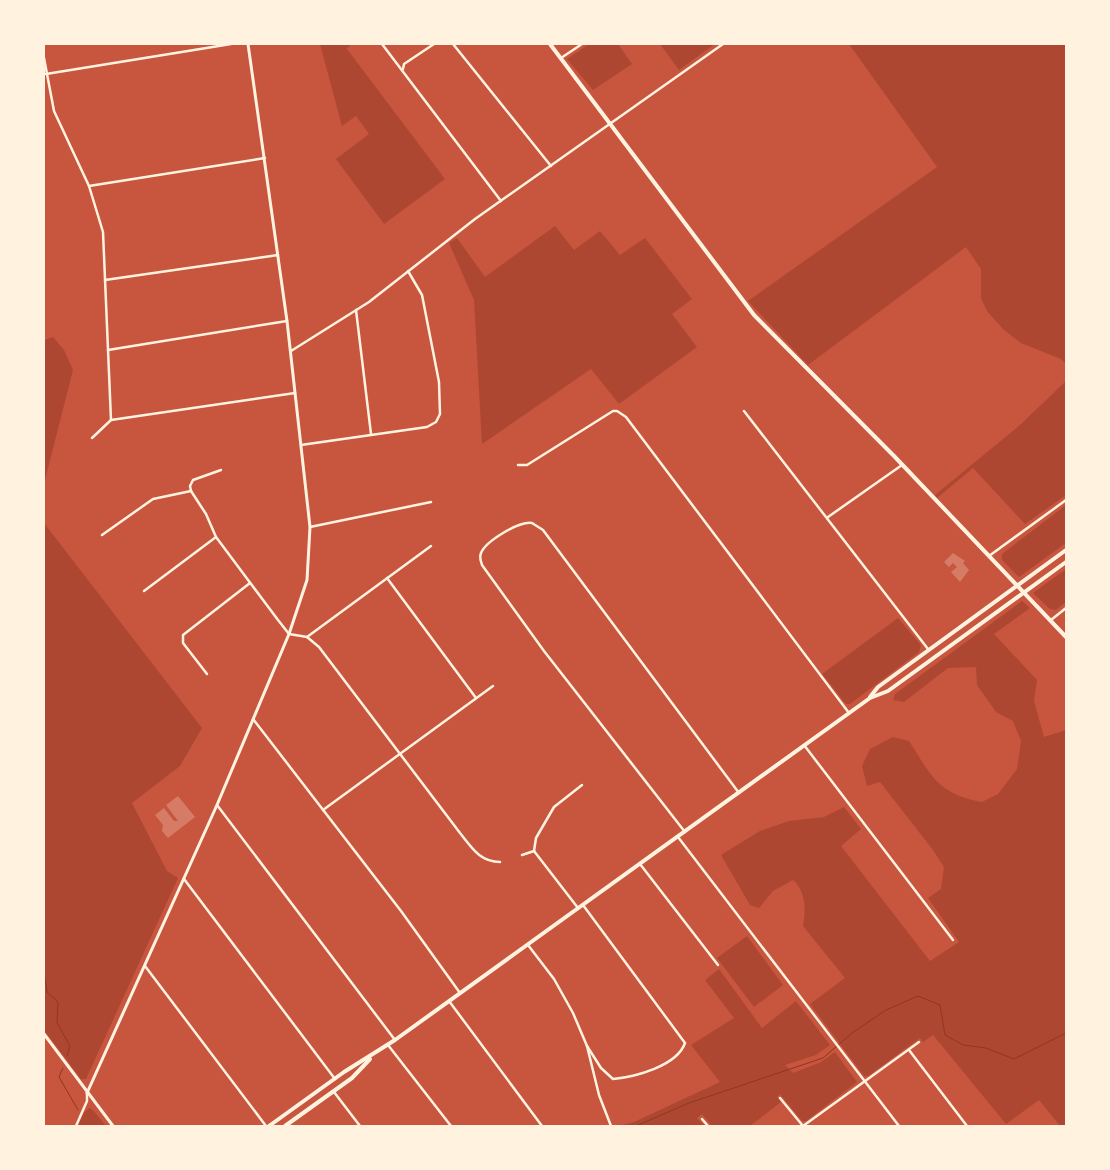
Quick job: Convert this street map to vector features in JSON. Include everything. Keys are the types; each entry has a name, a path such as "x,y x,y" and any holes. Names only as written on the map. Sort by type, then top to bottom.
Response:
{"main road":[{"path":"550,44 754,315 902,465 1066,637"},
{"path":"870,698 878,686 1066,550"},
{"path":"268,1126 335,1079 374,1055 740,793 804,745 870,698 888,691 1066,562"},
{"path":"285,1126 352,1078 374,1055"}],"street":[{"path":"46,74 231,44"},
{"path":"76,1126 86,1101 87,1093 217,805 300,607 306,580 310,527 287,321 248,44"},
{"path":"382,44 501,200"},
{"path":"403,70 404,64 434,44"},
{"path":"453,44 551,166"},
{"path":"561,58 582,44"},
{"path":"290,351 356,310 501,200 611,125 723,44"},
{"path":"44,58 54,111 89,186 103,232 112,420"},
{"path":"89,186 265,158"},
{"path":"105,280 278,255"},
{"path":"301,445 427,426 436,422 440,414 439,382 422,295 408,271"},
{"path":"356,310 371,434"},
{"path":"108,350 287,321"},
{"path":"92,438 112,420 295,393"},
{"path":"518,465 527,465 613,411 626,417 849,713"},
{"path":"744,411 828,517 928,649"},
{"path":"828,517 902,465"},
{"path":"222,470 193,480 190,486 191,491 206,514 216,538 289,634 307,637 319,647 480,857 491,862 500,862"},
{"path":"102,535 153,499 191,491"},
{"path":"989,556 1066,500"},
{"path":"310,527 431,502"},
{"path":"685,832 544,651 482,565 481,556 484,549 515,525 525,522 538,526 619,630 740,793"},
{"path":"144,591 216,538"},
{"path":"307,637 431,546"},
{"path":"387,578 476,698"},
{"path":"208,674 183,643 183,635 250,583"},
{"path":"1051,620 1066,608"},
{"path":"323,810 493,686"},
{"path":"253,719 401,911 460,993"},
{"path":"804,745 952,940"},
{"path":"578,908 534,851 536,838 554,807 582,785"},
{"path":"217,805 394,1040"},
{"path":"678,837 899,1126"},
{"path":"522,855 534,851"},
{"path":"640,864 718,964"},
{"path":"184,879 335,1079"},
{"path":"528,945 563,993 587,1046 601,1068 613,1079 650,1071 660,1066 684,1047 684,1041 583,905"},
{"path":"144,965 268,1126"},
{"path":"449,1001 542,1126"},
{"path":"44,1034 113,1126"},
{"path":"780,1098 803,1126 919,1042"},
{"path":"388,1045 451,1126"},
{"path":"587,1046 597,1086 611,1126"},
{"path":"908,1050 967,1126"},
{"path":"333,1091 360,1126"},
{"path":"702,1119 708,1126"}],"shaded area":[{"path":"320,44 351,44 347,49 445,179 384,224 336,159 369,134 356,116 342,126"},
{"path":"589,44 618,44 632,64 593,90 567,59"},
{"path":"660,44 715,44 679,70"},
{"path":"849,44 1066,44 1066,364 1061,359 1021,343 1003,329 987,311 981,298 981,269 966,247 808,365 748,301 937,167"},
{"path":"555,226 574,250 600,231 620,255 645,238 692,299 672,314 697,347 619,404 591,369 482,444 474,300 449,243 457,238 485,277"},
{"path":"53,337 64,350 73,370 44,484 44,340"},
{"path":"1066,381 1066,495 1025,524 973,468 937,498 935,495 1020,425"},
{"path":"1066,505 1066,543 1019,577 1002,560 1002,554"},
{"path":"44,523 202,728 180,766 132,803 167,871 178,878 86,1079 81,1079 44,1030"},
{"path":"1066,569 1066,602 1056,610 1050,609 1033,593"},
{"path":"1022,601 1030,608 994,634 1037,680 1034,701 1044,737 1066,730 1066,1126 1060,1126 1039,1100 1006,1124 933,1035 923,1042 920,1038 868,1076 864,1076 810,1004 845,978 803,926 805,914 804,901 797,884 793,880 773,891 759,908 750,905 721,855 760,831 789,821 824,817 844,807 861,829 841,846 930,961 959,942 928,898 941,889 944,867 880,782 867,786 862,766 870,749 893,737 909,741 931,774 945,788 955,794 982,802 998,794 1017,769 1021,741 1013,721 996,712 977,685 976,667 948,668 904,702 893,700 895,694"},
{"path":"898,618 921,645 919,652 850,704 846,704 822,674"},
{"path":"747,936 783,985 754,1007 717,958"},
{"path":"719,969 762,1028 796,1001 830,1045 816,1055 785,1065 793,1073 821,1062 835,1052 857,1082 806,1121 802,1121 780,1094 777,1097 781,1102 750,1126 712,1126 702,1114 697,1118 704,1126 618,1126 634,1122 720,1082 691,1045 734,1018 705,980"},
{"path":"89,1108 93,1110 106,1126 78,1126 84,1113"}],"building":[{"path":"953,553 965,561 963,563 969,570 960,582 951,572 957,567 953,563 949,567 944,562"},
{"path":"178,796 195,817 168,838 162,831 163,825 155,815 164,808 174,821 178,821 166,805"}],"waterway":[{"path":"44,972 47,992 58,1002 57,1023 70,1046 67,1056"},
{"path":"636,1126 689,1103 823,1058 852,1033 886,1010 918,996 940,1005 945,1035 963,1045 986,1048 1014,1059 1066,1033"},
{"path":"63,1068 59,1077 78,1110"}]}
